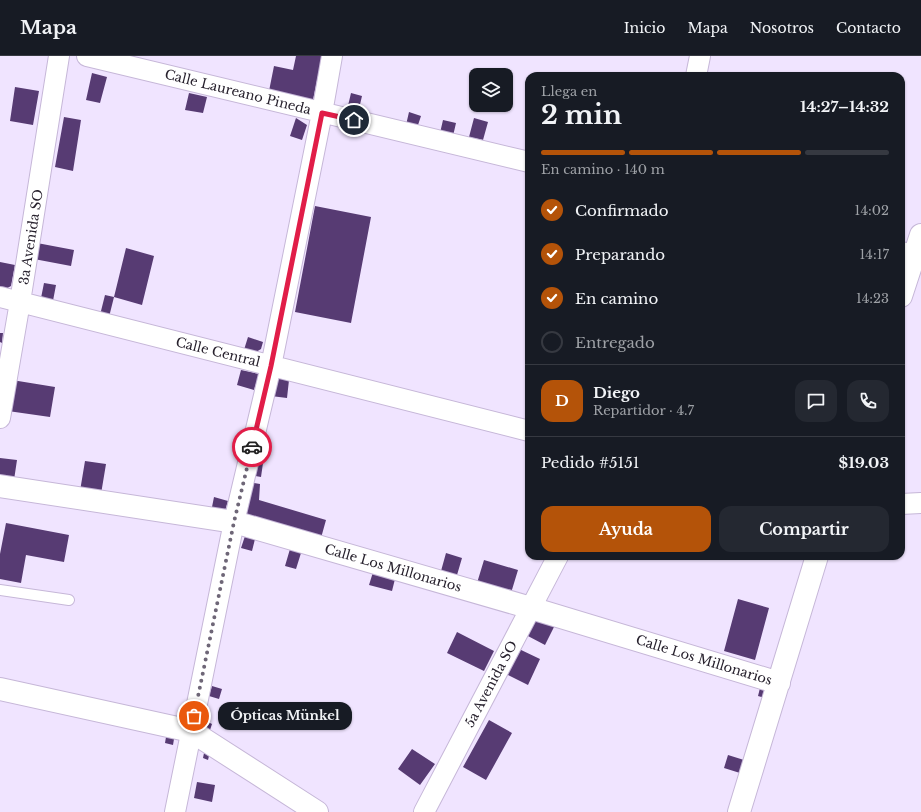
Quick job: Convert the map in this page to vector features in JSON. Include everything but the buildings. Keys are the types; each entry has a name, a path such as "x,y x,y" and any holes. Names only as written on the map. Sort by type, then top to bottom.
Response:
{"street":[{"name":"3a Avenida SO","path":"0,418 59,56"},
{"name":"Calle Laureano Pineda","path":"87,56 525,161"},
{"path":"175,812 234,522 271,366 332,56"},
{"path":"697,72 700,56"},
{"path":"905,282 914,250"},
{"name":"Calle Central","path":"0,297 525,430"},
{"name":"Calle Los Millonarios","path":"0,486 234,522 531,608 779,683"},
{"path":"905,504 921,503"},
{"name":"5a Avenida SO","path":"424,812 556,560"},
{"path":"739,812 816,560"},
{"path":"0,689 191,731 317,812"}],"lane":[{"path":"0,590 69,600"}],"way so far":[{"path":"194,716 234,522 252,447"}],"place":[{"name":"Ópticas Münkel","path":"194,716"}],"route":[{"path":"252,447 271,366 322,113 354,120"}]}
